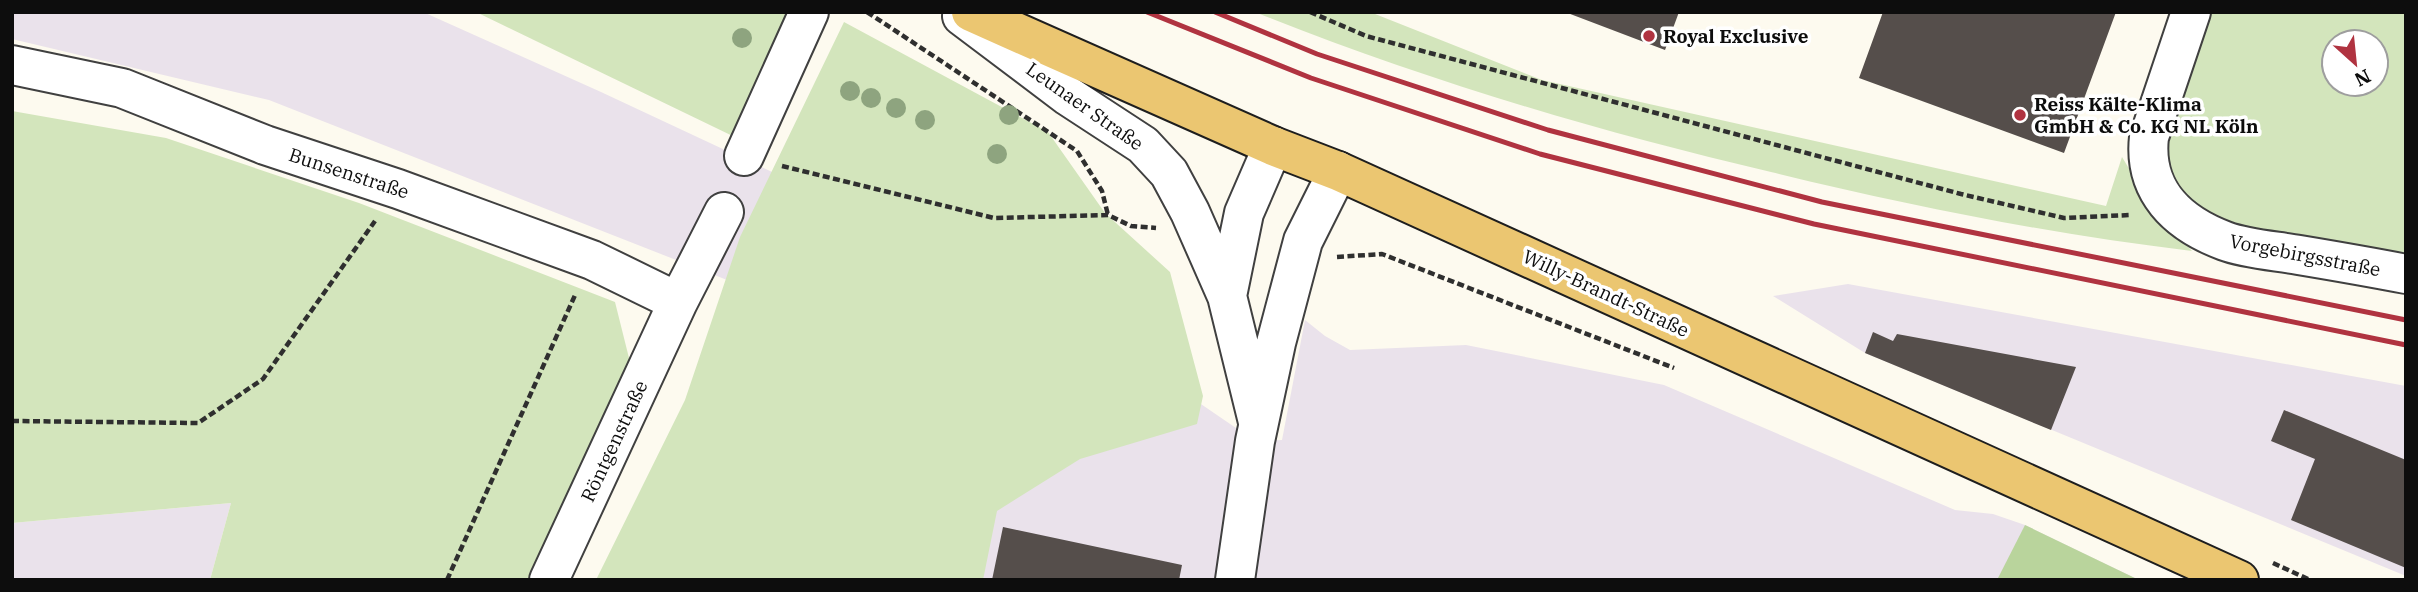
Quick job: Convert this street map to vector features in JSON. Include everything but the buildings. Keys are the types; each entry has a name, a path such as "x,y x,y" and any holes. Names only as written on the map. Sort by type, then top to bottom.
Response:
{"main road":[{"name":"Willy-Brandt-Straße","path":"971,12 1273,146 1338,171 2239,580"}],"street":[{"path":"744,156 809,12"},
{"name":"Leunaer Straße","path":"956,12 1068,96 1143,145 1169,173 1185,202 1227,296 1258,422"},
{"name":"Vorgebirgsstraße","path":"2191,12 2149,137 2147,158 2152,180 2179,217 2226,242 2406,274"},
{"name":"Bunsenstraße","path":"12,65 122,88 265,145 398,189 592,260 678,302"},
{"name":"Leunaer Straße","path":"1227,296 1244,213 1273,146"},
{"name":"Leunaer Straße","path":"1235,580 1258,422 1303,241 1338,171"},
{"name":"Röntgenstraße","path":"549,580 678,302 724,212"}],"path":[{"path":"744,156 994,219 1108,215 1102,191 1077,151 867,12"},
{"path":"1310,12 1366,36 1961,194 2064,218 2130,215 2179,217"},
{"path":"12,421 198,423 263,379 398,189"},
{"path":"1303,241 1339,258 1382,254 1675,369"},
{"path":"447,580 592,260"}],"shaded area":[{"path":"12,12 423,12 601,92 1056,305 1255,441 1282,440 1305,320 1325,336 1350,350 1466,345 1664,385 1955,510 1993,514 2025,525 2139,580 792,580 895,346 269,100 12,39"},
{"path":"1848,284 2406,386 2406,576 1865,353 1773,296"},
{"path":"231,503 210,580 12,580 12,523"}],"green space":[{"path":"476,12 800,12 743,141"},
{"path":"1255,12 1370,12 1542,80 2106,206 2122,157 2154,210 2192,251 1980,218 1705,156 1510,102 1381,60"},
{"path":"2207,12 2406,12 2406,264 2189,216 2157,165"},
{"path":"844,22 1048,132 1105,213 1170,272 1203,396 1197,424 1080,459 997,511 983,580 596,580 685,400 740,237"},
{"path":"12,111 166,138 359,203 615,302 632,370 535,580 210,580 231,503 12,523"},
{"path":"2025,525 2139,580 1997,580"}],"railway":[{"path":"1147,12 1311,78 1540,154 1814,224 2406,345"},
{"path":"1215,12 1317,54 1548,130 1822,202 2406,320"}],"place":[{"name":"Royal Exclusive","path":"1649,36"},
{"name":"Reiss Kälte-Klima GmbH & Co. KG NL Köln","path":"2020,115"}]}
